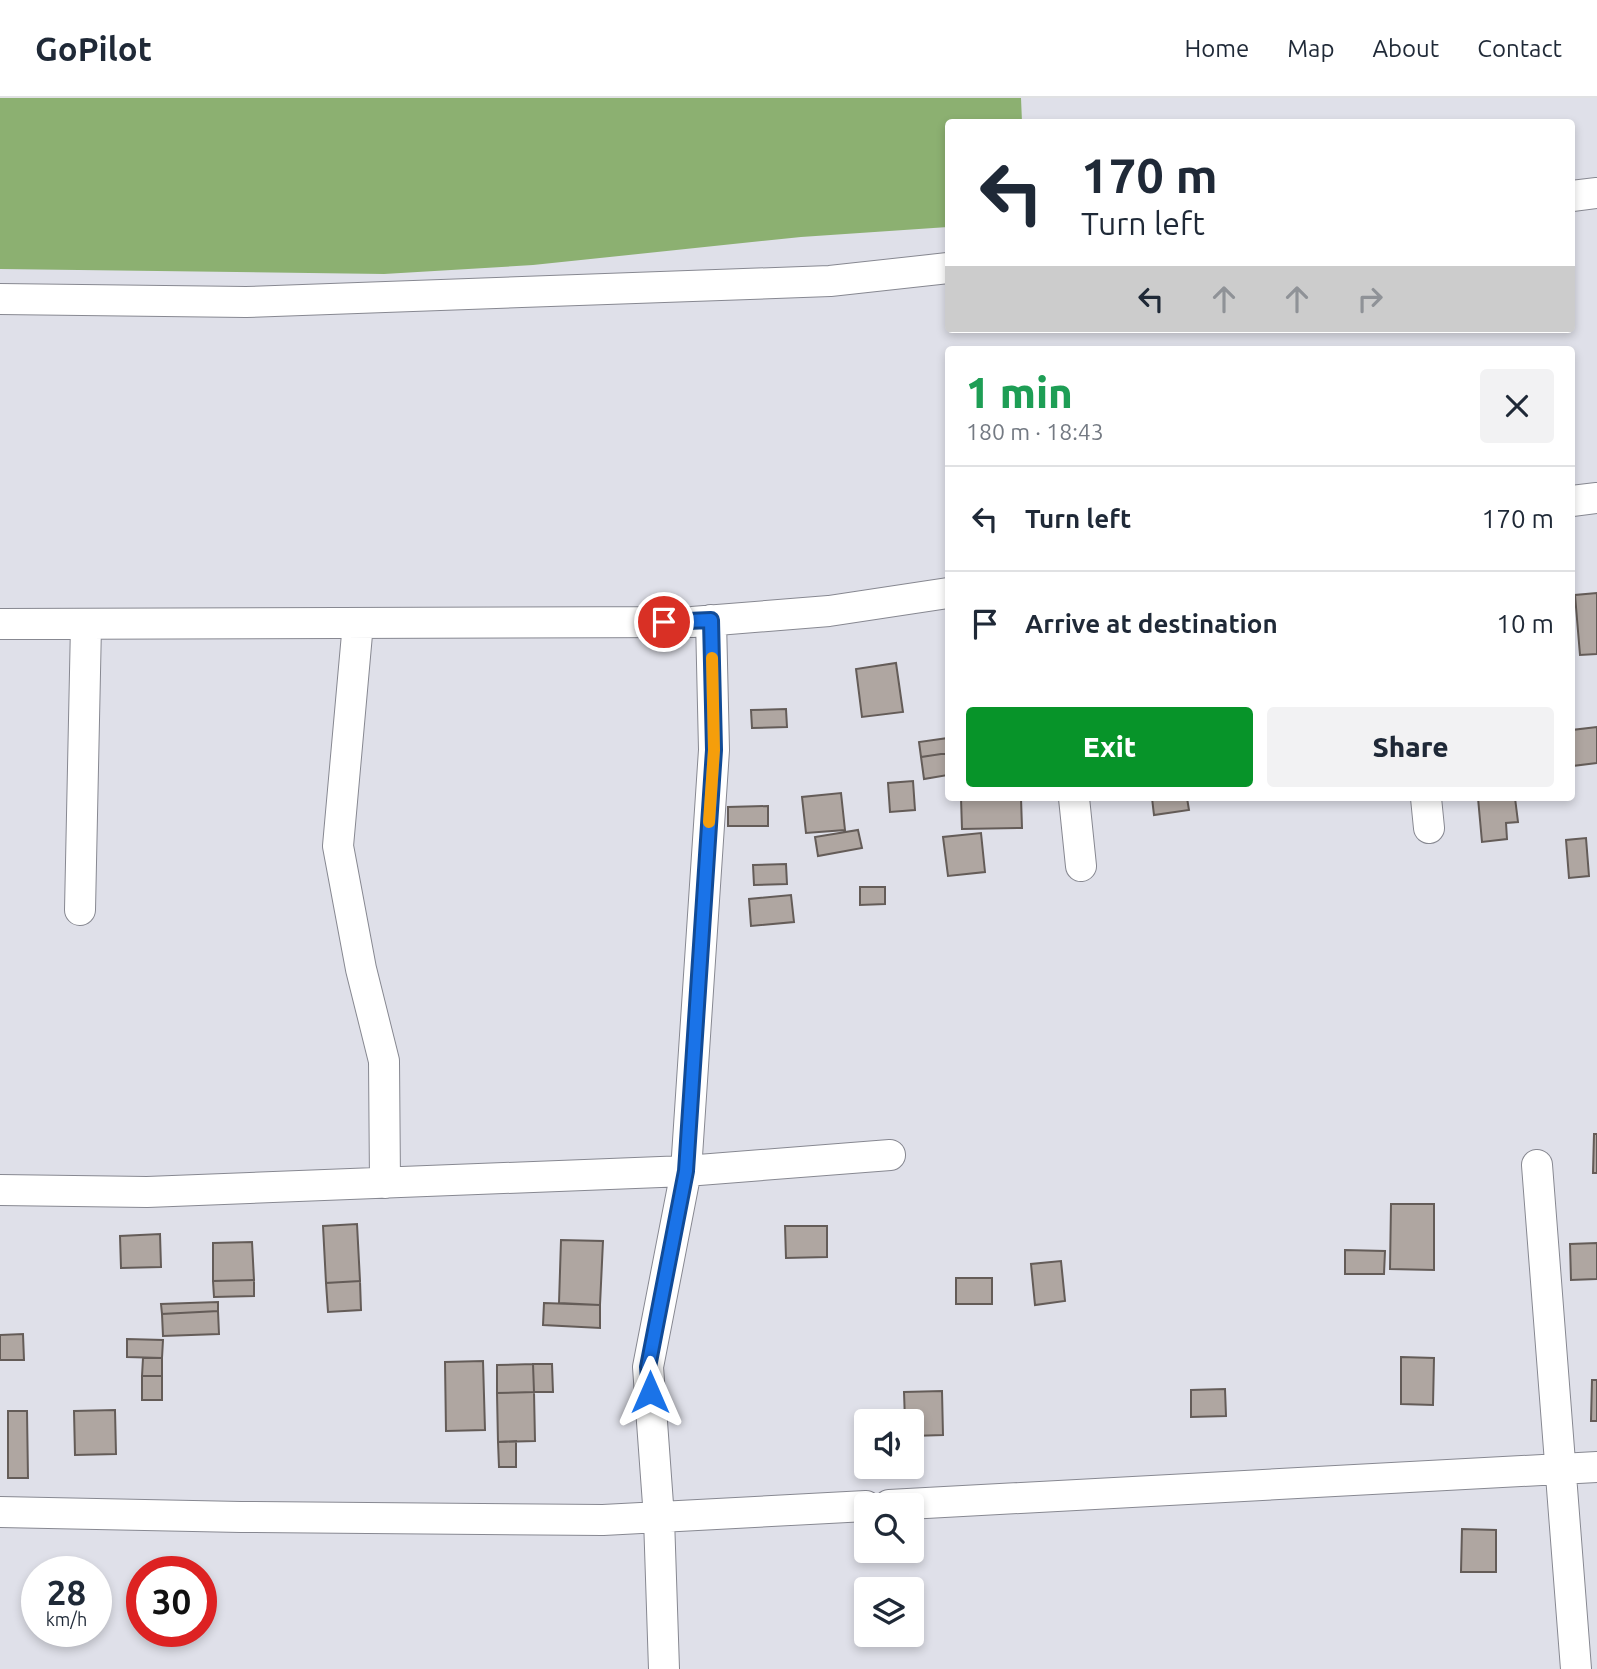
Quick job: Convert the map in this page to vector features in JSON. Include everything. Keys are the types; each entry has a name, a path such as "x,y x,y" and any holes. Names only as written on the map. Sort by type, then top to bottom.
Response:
{"street":[{"path":"1575,196 1597,193"},
{"path":"0,299 260,302 830,281 945,268"},
{"path":"1575,501 1597,498"},
{"path":"0,624 711,620 829,611 945,593"},
{"path":"664,1669 659,1518 648,1367 686,1171 714,750 711,620"},
{"path":"358,623 338,846 361,969 384,1061 385,1183"},
{"path":"80,910 86,625"},
{"path":"1074,801 1081,866"},
{"path":"1426,801 1429,828"},
{"path":"0,1189 147,1192 686,1171 890,1156"},
{"path":"1537,1165 1576,1669"},
{"path":"924,1503 1597,1467"},
{"path":"0,1512 603,1520 854,1507"}],"green space":[{"path":"0,98 1021,98 1022,119 945,119 945,227 801,237 533,265 384,274 0,269"}],"building":[{"path":"1597,593 1597,654 1580,655 1575,595"},
{"path":"896,663 903,712 862,717 856,669"},
{"path":"786,709 787,727 752,728 751,710"},
{"path":"1597,727 1597,763 1575,766 1575,730"},
{"path":"945,738 945,753 921,757 919,742"},
{"path":"945,753 945,776 924,779 921,757"},
{"path":"913,781 915,810 890,812 888,783"},
{"path":"841,793 845,830 806,833 802,797"},
{"path":"961,801 1021,801 1022,828 962,829"},
{"path":"1152,801 1188,801 1189,810 1154,815"},
{"path":"1478,801 1515,801 1518,822 1506,823 1507,839 1482,842"},
{"path":"768,806 768,826 728,826 728,807"},
{"path":"858,830 862,848 818,856 815,837"},
{"path":"981,833 985,872 948,876 943,837"},
{"path":"1586,838 1589,876 1569,878 1566,840"},
{"path":"786,864 787,884 754,885 753,865"},
{"path":"860,887 885,887 885,904 860,905"},
{"path":"791,895 794,922 751,926 749,899"},
{"path":"1594,1134 1597,1134 1597,1173 1593,1173"},
{"path":"1391,1204 1434,1204 1434,1270 1390,1269"},
{"path":"357,1224 360,1281 326,1283 323,1226"},
{"path":"785,1226 827,1226 827,1257 786,1258"},
{"path":"160,1234 161,1267 121,1268 120,1236"},
{"path":"561,1240 603,1241 600,1305 559,1303"},
{"path":"252,1242 254,1280 213,1281 213,1243"},
{"path":"1597,1243 1597,1279 1571,1280 1570,1244"},
{"path":"1345,1250 1385,1251 1384,1274 1345,1274"},
{"path":"1061,1261 1065,1301 1035,1305 1031,1264"},
{"path":"956,1278 992,1278 992,1304 956,1304"},
{"path":"254,1280 254,1296 214,1297 213,1281"},
{"path":"360,1281 361,1310 328,1312 326,1283"},
{"path":"218,1302 218,1311 162,1314 161,1304"},
{"path":"544,1303 600,1305 600,1328 543,1325"},
{"path":"218,1311 219,1334 163,1336 162,1314"},
{"path":"23,1334 24,1360 0,1360 0,1335"},
{"path":"127,1339 163,1340 162,1358 127,1357"},
{"path":"1401,1357 1434,1358 1433,1405 1401,1404"},
{"path":"143,1358 162,1358 162,1376 142,1376"},
{"path":"483,1361 485,1430 446,1431 445,1362"},
{"path":"533,1364 552,1364 553,1392 534,1392"},
{"path":"533,1364 534,1392 497,1393 497,1365"},
{"path":"142,1376 162,1376 162,1400 142,1400"},
{"path":"1592,1380 1597,1380 1597,1421 1591,1421"},
{"path":"1225,1389 1226,1416 1191,1417 1191,1390"},
{"path":"942,1391 943,1435 924,1436 924,1409 905,1409 904,1392"},
{"path":"534,1392 535,1441 498,1442 497,1393"},
{"path":"115,1410 116,1454 75,1455 74,1411"},
{"path":"8,1411 27,1411 28,1478 8,1478"},
{"path":"516,1441 516,1467 499,1467 498,1442"},
{"path":"1462,1529 1496,1530 1496,1572 1461,1572"}],"slow traffic":[{"path":"709,822 714,750 712,658"}],"route":[{"path":"650,1392 648,1367 686,1171 714,750 711,620 664,622"}]}
